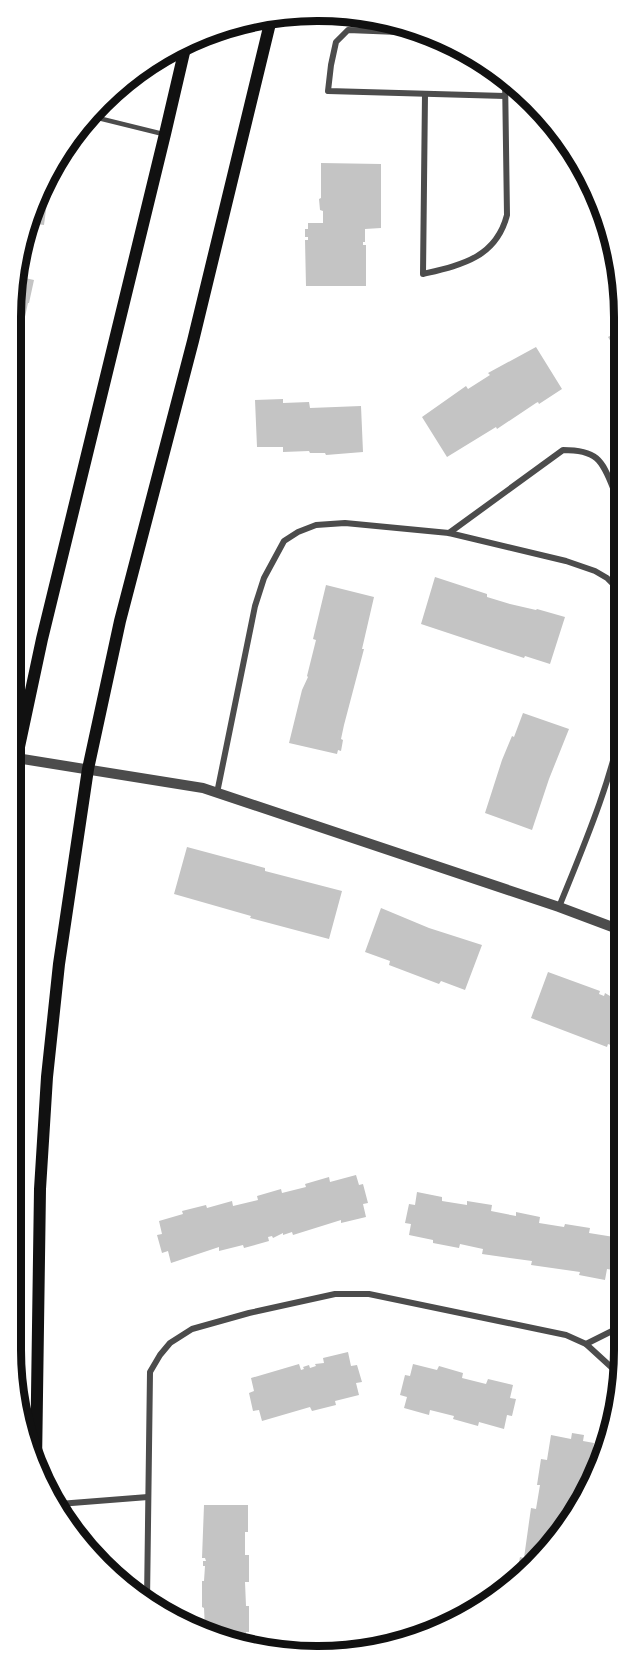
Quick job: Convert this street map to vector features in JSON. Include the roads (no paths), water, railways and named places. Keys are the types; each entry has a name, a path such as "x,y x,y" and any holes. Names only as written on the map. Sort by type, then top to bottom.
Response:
{"main road":[{"path":"36,1443 40,1189 47,1077 59,964 88,769 120,621 193,341 269,26"},
{"path":"21,728 184,53"}],"street":[{"path":"397,32 348,30 336,42 328,92 505,96"},
{"path":"425,94 423,274 471,261 485,251 504,228 507,215 505,88"},
{"path":"449,533 563,450 581,450 596,456 604,465 614,492"},
{"path":"217,793 255,606 264,578 284,541 298,532 316,525 345,523 449,533 576,564 596,571 614,585"},
{"path":"559,908 601,797 614,753"},
{"path":"21,759 203,788 614,928"},
{"path":"147,1592 150,1372 170,1343 192,1329 249,1313 335,1294 369,1294 566,1335 586,1344 613,1369"},
{"path":"586,1344 614,1330"},
{"path":"64,1504 148,1497"}],"lane":[{"path":"99,118 165,135"}]}
